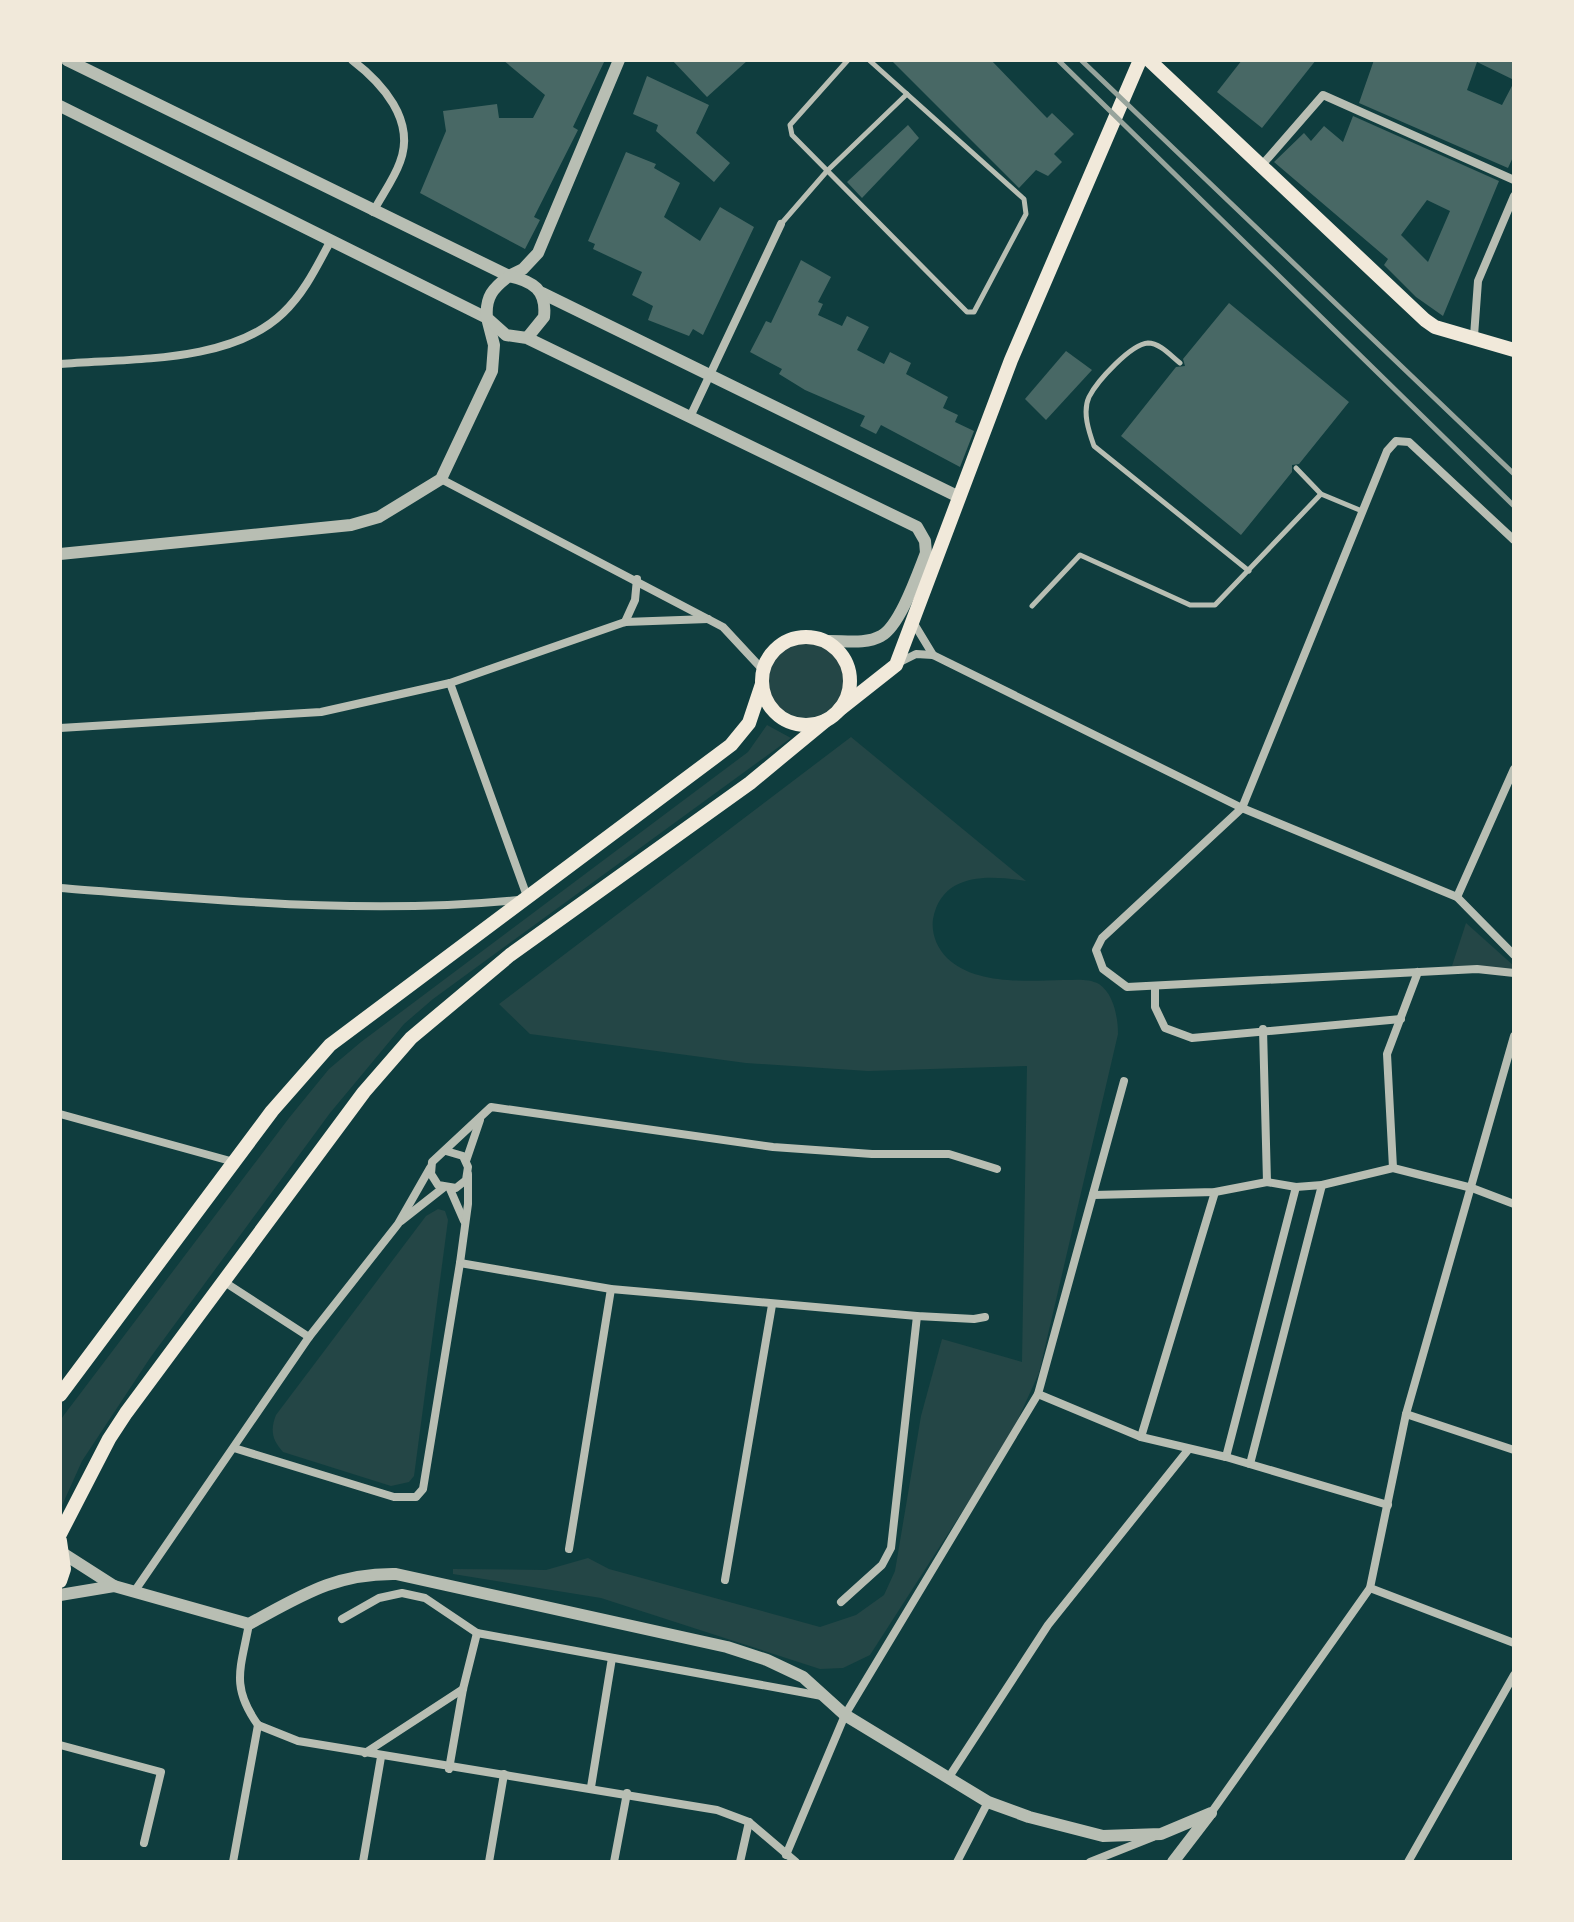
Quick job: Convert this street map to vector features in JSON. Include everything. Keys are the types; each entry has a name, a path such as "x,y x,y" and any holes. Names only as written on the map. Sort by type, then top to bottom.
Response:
{"main road":[{"path":"60,1534 109,1439 364,1092 411,1038 510,955 750,783 896,665 1011,360 1140,60"},
{"path":"1149,60 1425,320 1435,327 1514,350"},
{"path":"60,1395 272,1111 330,1045 731,745 749,723 763,677 776,648 787,641 812,637 825,641 844,659 849,672 846,698 839,710"},
{"path":"763,677 773,710 784,719 797,724 825,721"},
{"path":"60,1581 62,1548"}],"street":[{"path":"67,60 372,212 509,276 534,283 542,293 959,497"},
{"path":"352,60 391,95 403,139 401,159 372,212"},
{"path":"60,554 351,525 379,517 441,479 492,371 494,345 487,318 489,296 538,253 619,60"},
{"path":"1262,165 1323,95 1514,180"},
{"path":"60,106 487,318 506,335 527,338 917,527 925,541 926,553 893,626 881,636 861,642 825,641"},
{"path":"1474,336 1478,281 1514,196"},
{"path":"690,417 781,224"},
{"path":"60,364 214,350 248,337 282,315 306,288 330,242"},
{"path":"527,338 544,317 542,293"},
{"path":"1514,540 1409,442 1396,441 1387,451 1242,808 1102,938 1096,950 1103,969 1127,987 1477,969 1514,973"},
{"path":"441,479 637,579 708,619 736,637 763,677"},
{"path":"625,622 635,600 637,579"},
{"path":"912,617 933,655"},
{"path":"60,728 321,712 450,683 625,622 708,619"},
{"path":"896,665 916,654 933,655 1242,808 1457,897 1514,955"},
{"path":"60,888 282,905 450,908 528,899 450,683"},
{"path":"1457,897 1514,769"},
{"path":"1393,1168 1387,1054 1418,972"},
{"path":"1155,986 1155,1007 1165,1028 1179,1036 1192,1038 1263,1029 1401,1019"},
{"path":"1263,1029 1267,1182"},
{"path":"1173,1862 1370,1588 1406,1414 1514,1036"},
{"path":"786,1855 845,1715 1038,1394 1124,1081"},
{"path":"134,1592 309,1337 398,1224 435,1157 446,1151 491,1107 773,1147 872,1154 949,1154 997,1169"},
{"path":"60,1114 234,1162"},
{"path":"234,1448 394,1497 416,1497 423,1489 470,1191 466,1161 481,1118"},
{"path":"446,1151 458,1152 466,1161"},
{"path":"430,1168 433,1180 446,1188 464,1221"},
{"path":"1093,1195 1215,1192 1267,1182 1296,1187 1322,1185 1393,1168 1472,1188 1514,1204"},
{"path":"398,1224 446,1188 462,1185 468,1173"},
{"path":"1250,1464 1322,1185"},
{"path":"1226,1457 1296,1187"},
{"path":"1141,1437 1215,1192"},
{"path":"460,1263 611,1289 917,1316 985,1317"},
{"path":"226,1283 309,1337"},
{"path":"569,1549 611,1289"},
{"path":"725,1580 772,1305"},
{"path":"841,1602 882,1565 891,1548 917,1316"},
{"path":"1038,1394 1141,1437 1226,1457 1388,1505"},
{"path":"1406,1414 1514,1450"},
{"path":"949,1777 1048,1625 1188,1450"},
{"path":"62,1548 114,1586 249,1624 339,1578 396,1574 727,1647 803,1677 845,1715 988,1802 1029,1817 1103,1836 1161,1834"},
{"path":"60,1595 114,1586"},
{"path":"1370,1588 1514,1643"},
{"path":"342,1619 379,1598 402,1593 425,1598 477,1633 824,1696"},
{"path":"249,1624 237,1685 243,1705 258,1725 298,1741 364,1754 449,1769 591,1787 717,1810 749,1822 796,1862"},
{"path":"449,1769 463,1689 477,1633"},
{"path":"591,1787 612,1658"},
{"path":"1408,1862 1514,1675"},
{"path":"364,1754 463,1689"},
{"path":"233,1862 258,1725"},
{"path":"60,1745 161,1772 144,1843"},
{"path":"363,1862 381,1757"},
{"path":"489,1862 504,1774"},
{"path":"614,1862 627,1793"},
{"path":"957,1862 988,1802"},
{"path":"1090,1862 1211,1813"},
{"path":"740,1862 749,1822"}],"lane":[{"path":"848,60 790,125 792,135 967,312 974,312 1026,214 1024,199 869,60"},
{"path":"781,224 827,171 907,94"},
{"path":"1180,363 1157,345 1145,343 1122,356 1088,398 1087,428 1094,446 1249,571"},
{"path":"1296,468 1321,494 1362,511"},
{"path":"1032,606 1080,555 1190,605 1215,605 1321,494"}],"shaded area":[{"path":"799,642 813,642 827,648 838,659 844,680 841,695 833,707 813,718 799,718 785,712 774,701 768,687 768,673 774,659 785,648"},
{"path":"767,725 791,738 433,999 404,1024 330,1113 150,1358 82,1461 60,1510 60,1421 329,1069 748,752"},
{"path":"851,737 1026,881 983,878 969,880 946,892 938,904 933,930 940,950 947,958 972,973 1002,980 1095,982 1104,988 1112,1000 1118,1034 1039,1373 1009,1439 870,1655 843,1668 820,1669 601,1598 453,1574 453,1569 546,1570 588,1558 609,1569 820,1627 856,1615 884,1595 895,1571 921,1416 942,1339 1022,1362 1027,1066 868,1071 746,1063 530,1034 499,1004"},
{"path":"1466,923 1514,966 1514,970 1452,966"},
{"path":"438,1209 445,1211 448,1220 414,1476 409,1482 391,1486 283,1452 273,1435 276,1415 426,1216"}],"building":[{"path":"503,60 605,60 573,127 578,130 534,217 540,220 525,249 420,193 446,131 443,111 497,104 499,118 533,118 545,95"},
{"path":"672,60 748,60 707,97"},
{"path":"891,60 991,60 1047,118 1052,113 1074,134 1054,154 1062,162 1048,176 1036,170 1019,188"},
{"path":"1242,60 1316,60 1262,128 1217,92"},
{"path":"1374,60 1514,60 1514,80 1477,62 1467,90 1502,105 1514,82 1514,155 1508,168 1359,103"},
{"path":"647,76 709,105 696,133 730,163 714,182 656,131 658,125 633,114"},
{"path":"1353,116 1499,181 1443,316 1416,297 1384,265 1388,259 1274,162 1304,133 1311,141 1324,126 1343,142","holes":["1427,200 1450,211 1428,262 1401,235"]},
{"path":"908,125 919,138 862,198 847,182"},
{"path":"626,152 656,164 654,168 680,183 664,217 700,241 720,207 754,227 703,335 693,329 689,336 648,320 653,306 632,295 642,272 593,249 595,244 588,241"},
{"path":"801,260 831,277 818,302 823,304 818,315 842,326 847,316 869,327 857,350 884,364 890,352 911,363 906,374 948,397 943,408 958,415 955,422 974,431 960,467 881,425 876,434 860,426 865,416 805,390 779,374 782,369 750,352 766,321 771,323"},
{"path":"1229,303 1349,402 1299,464 1292,465 1292,472 1241,535 1121,436 1176,367 1185,366 1183,359"},
{"path":"1066,351 1092,370 1046,420 1025,399"}],"railway":[{"path":"1058,60 1514,506"},
{"path":"1081,60 1514,474"}]}
